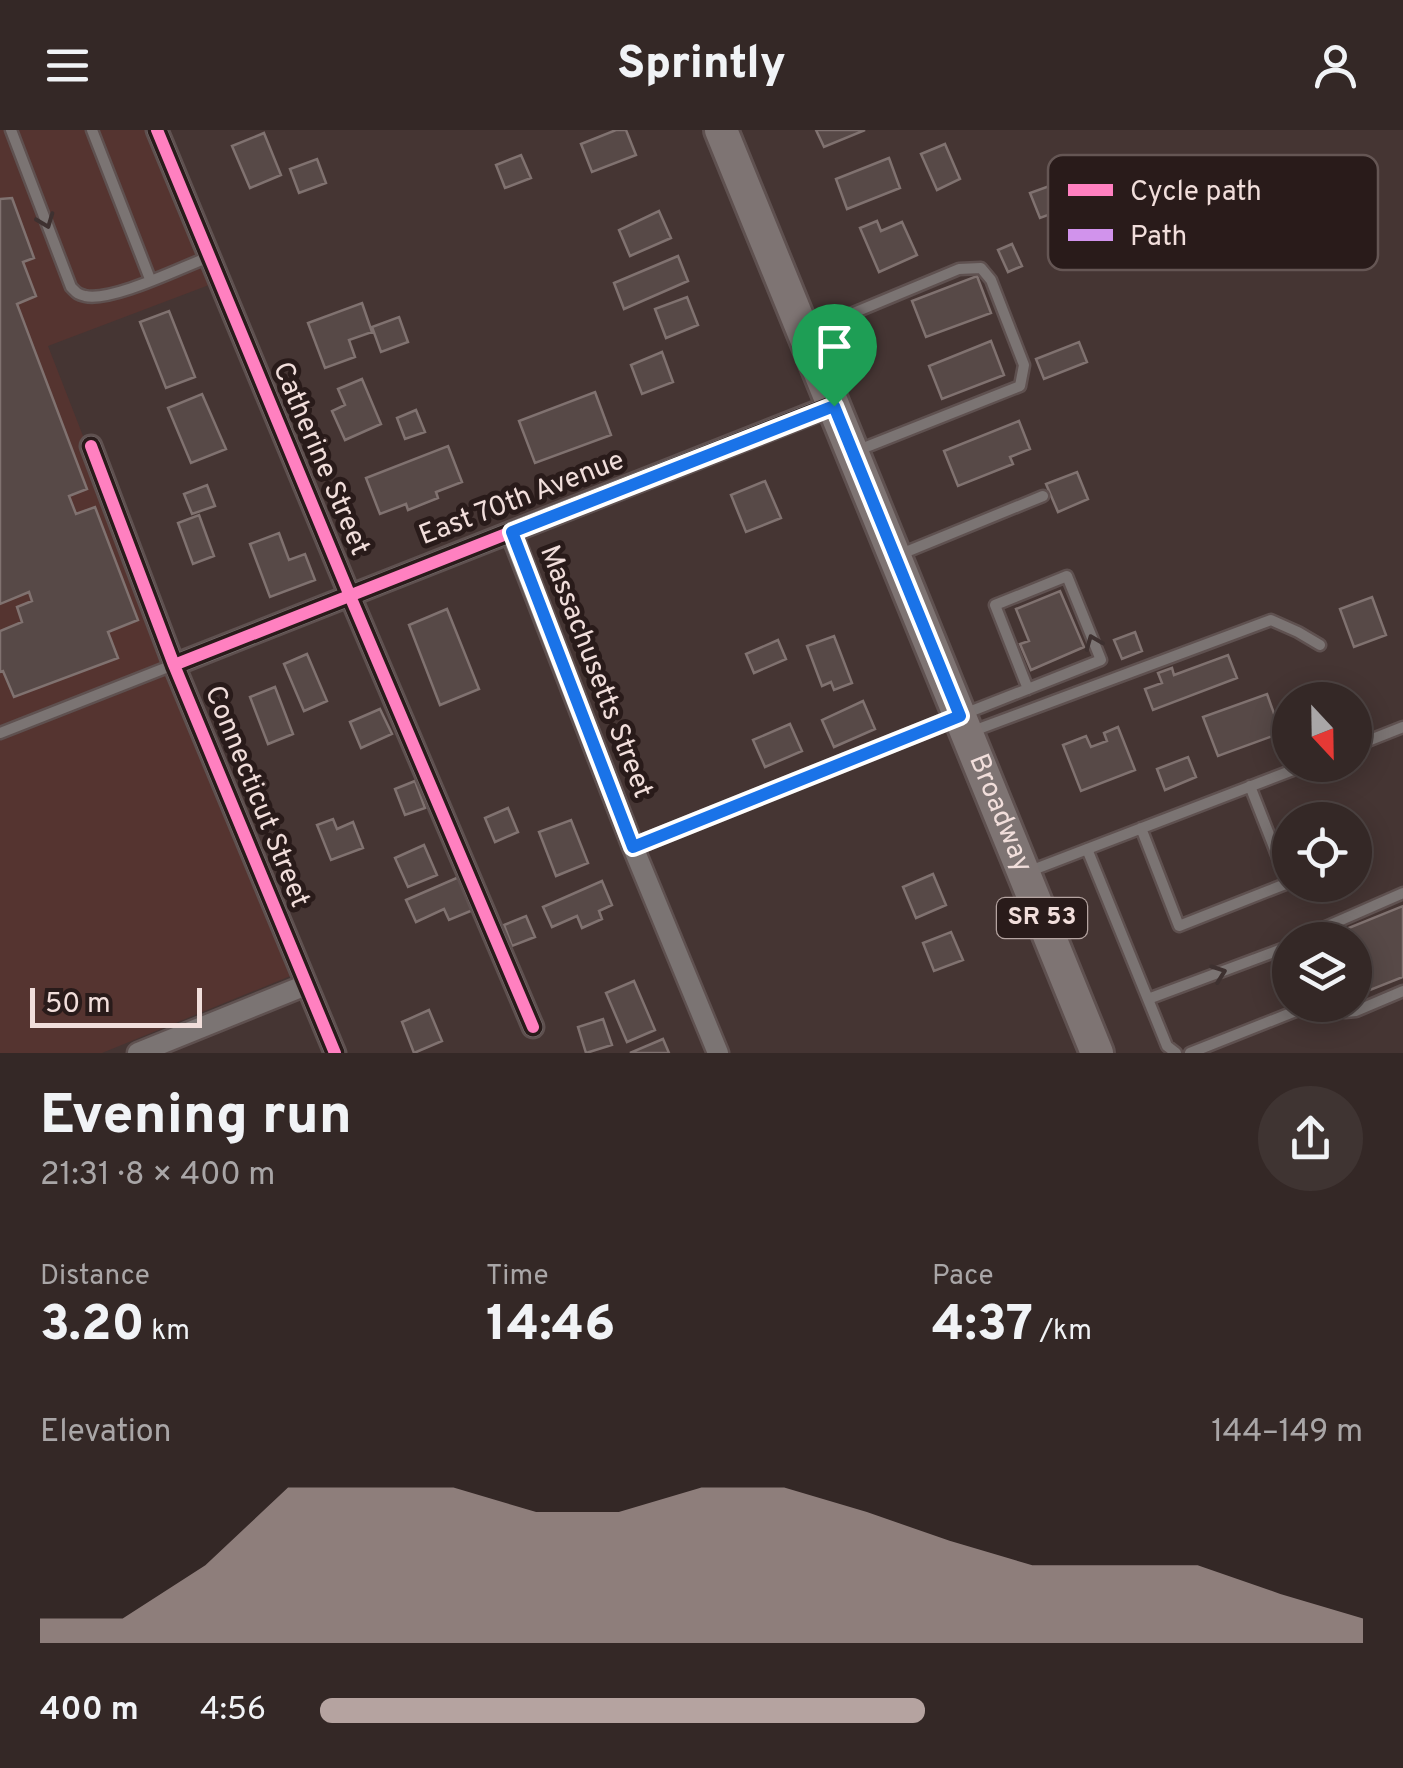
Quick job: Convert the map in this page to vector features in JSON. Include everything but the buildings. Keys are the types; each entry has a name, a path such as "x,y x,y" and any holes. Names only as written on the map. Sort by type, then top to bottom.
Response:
{"main road":[{"name":"Broadway","path":"722,130 1097,1053"}],"street":[{"name":"Catherine Street","path":"157,130 533,1027"},
{"name":"East 70th Avenue","path":"174,665 834,406"},
{"name":"Connecticut Street","path":"91,446 174,665 334,1053"},
{"name":"Massachusetts Street","path":"512,532 633,847 718,1053"},
{"path":"633,847 964,724"},
{"path":"138,1053 306,985"}],"lane":[{"path":"11,130 71,287 83,296 112,294 208,257"},
{"path":"92,130 150,279"},
{"path":"804,333 959,269 981,268 991,280 1024,365 1020,386 853,452"},
{"path":"895,556 1043,496"},
{"path":"964,724 1028,689 1100,660 1067,576 995,605 1028,689"},
{"path":"964,724 1271,620 1320,645"},
{"path":"0,733 174,665"},
{"path":"1372,740 1403,728"},
{"path":"1024,874 1272,778"},
{"path":"1141,828 1179,926 1288,883 1250,786"},
{"path":"1088,849 1168,1046 1176,1053"},
{"path":"1337,922 1403,893"},
{"path":"1148,999 1272,953"},
{"path":"1372,1004 1403,992"},
{"path":"1190,1053 1272,1020"}],"shaded area":[{"path":"0,130 146,130 209,285 48,346 293,975 102,1053 0,1053"}],"marked path":[{"path":"633,847 960,716"}],"cycle path":[{"path":"157,130 533,1027"},
{"path":"174,665 833,405"},
{"path":"91,446 174,665 335,1053"}],"route":[{"path":"834,406 960,716 633,847 512,532 834,406"}]}
